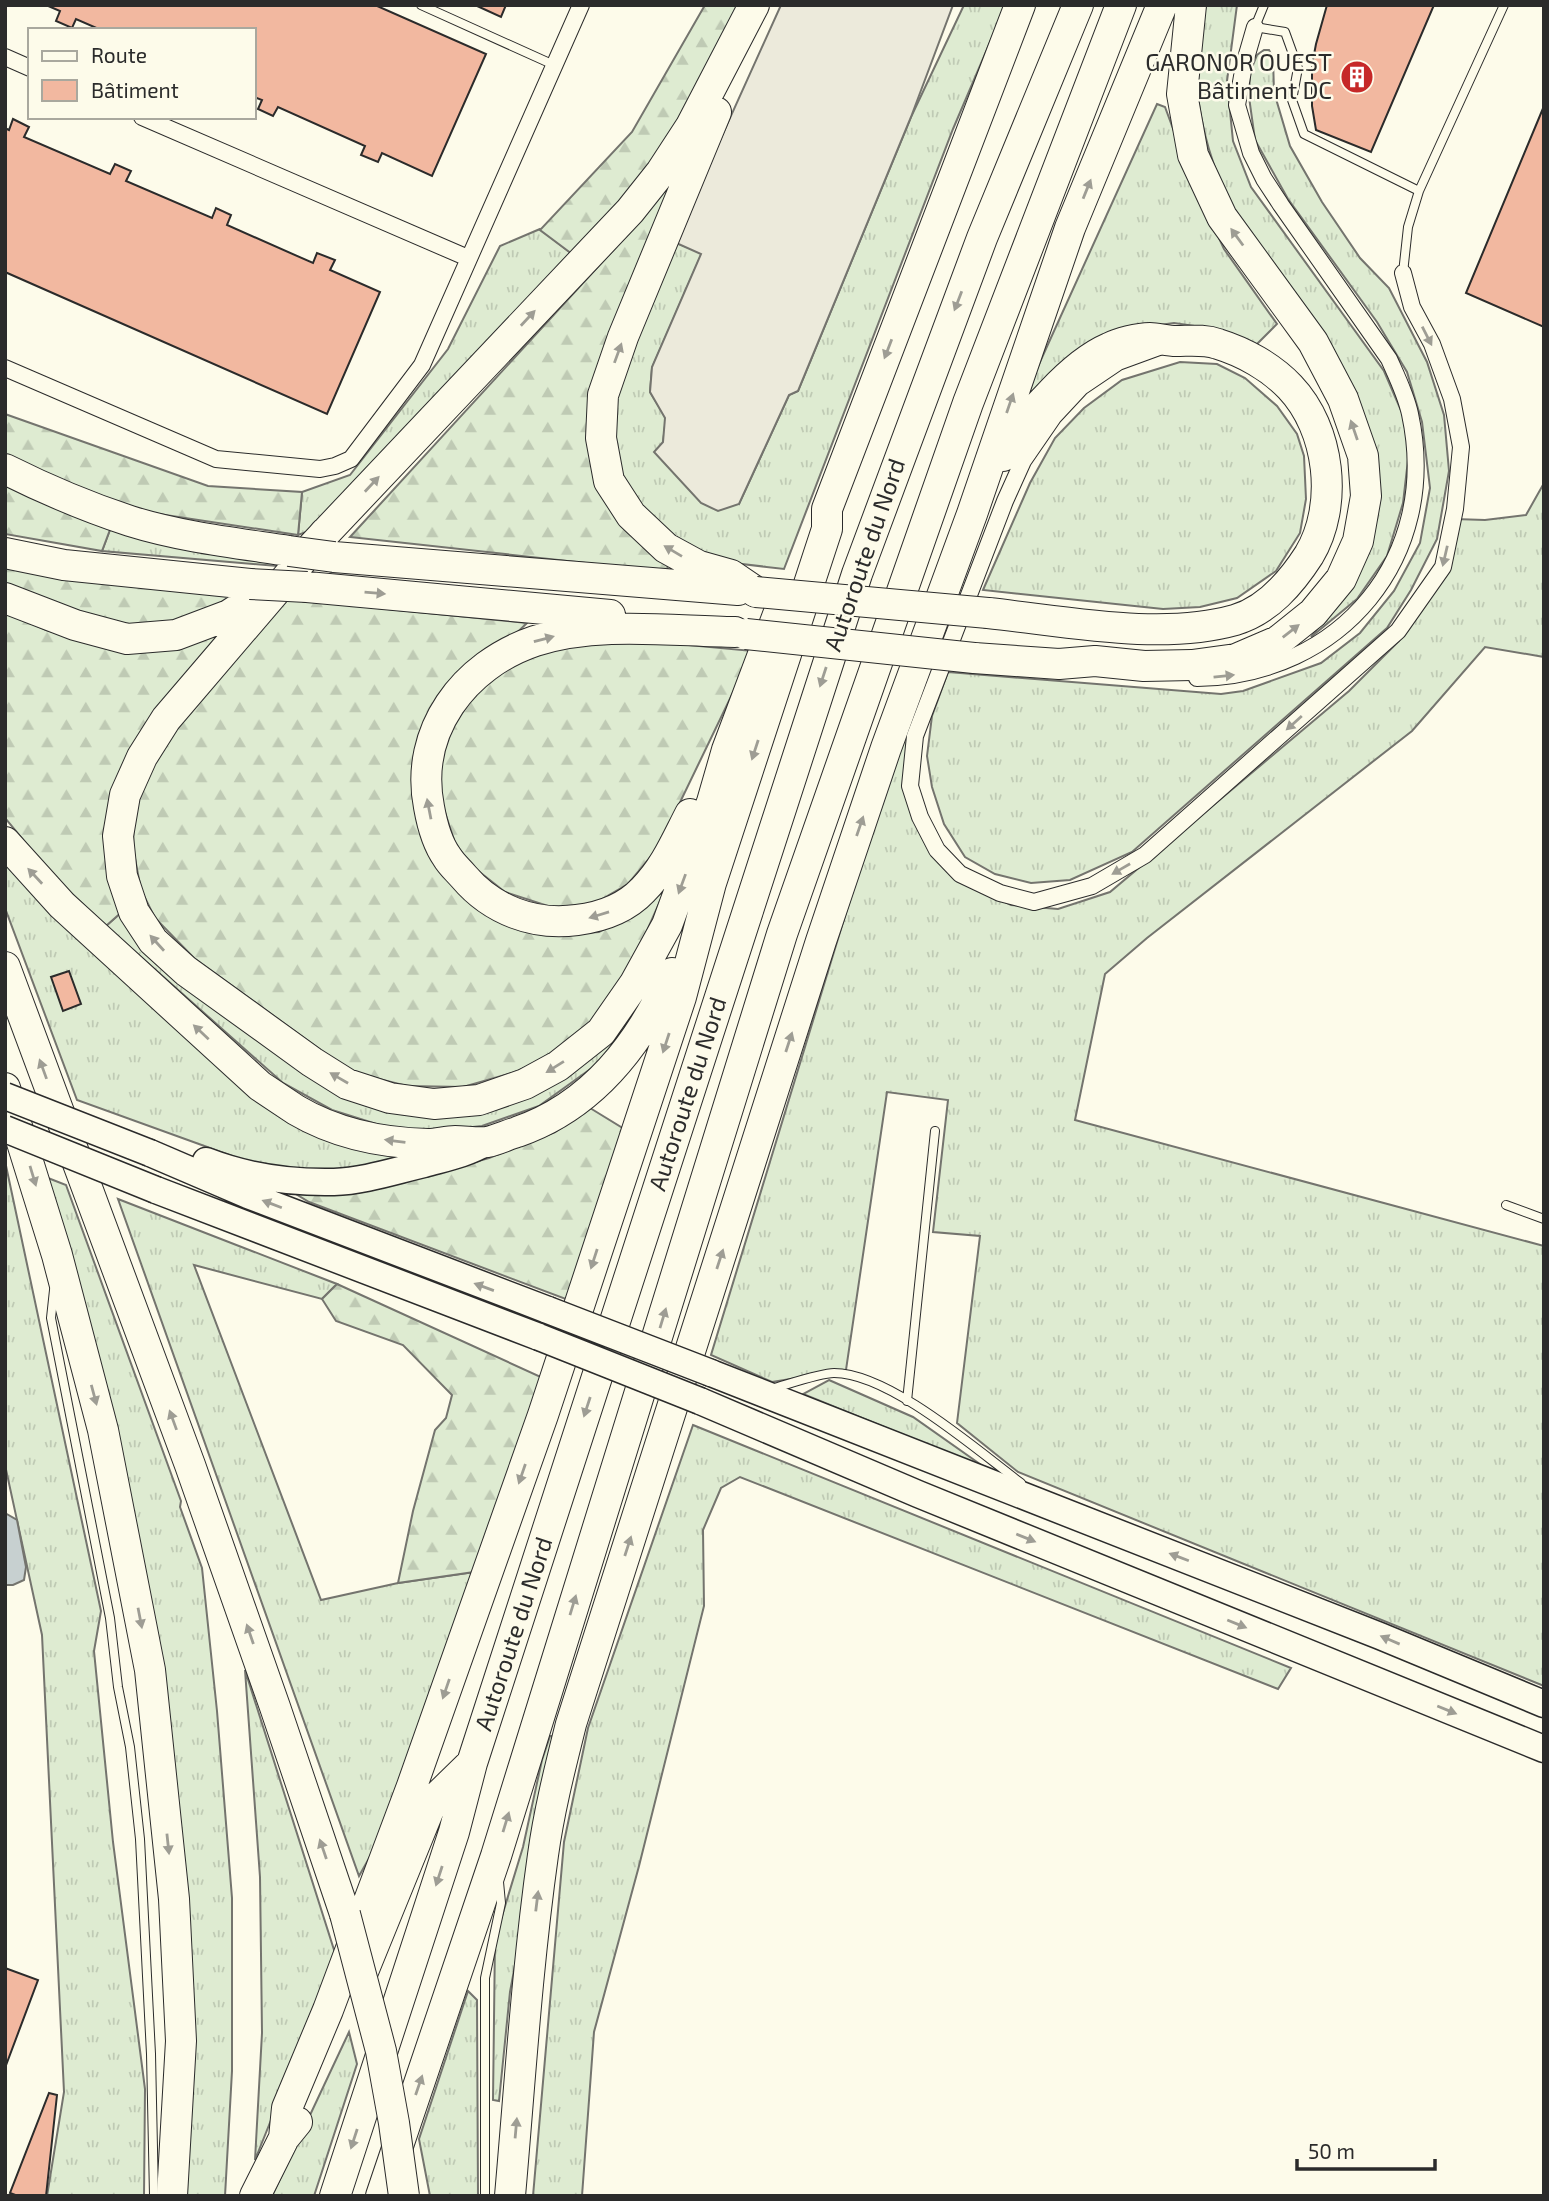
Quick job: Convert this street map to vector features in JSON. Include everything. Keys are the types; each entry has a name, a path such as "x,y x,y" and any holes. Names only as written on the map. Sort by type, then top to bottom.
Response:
{"highway":[{"path":"754,5 691,126 661,172 630,211 330,545 166,719 142,757 125,795 118,836 121,876 134,912 153,941 186,971 312,1062 348,1084 390,1098 434,1104 480,1100 525,1084 558,1066 601,1031 635,983 667,925 712,802 727,750 811,524 827,509"},
{"path":"755,592 731,575 699,566 666,548 631,515 609,481 601,438 603,395 623,337 718,108 766,5"},
{"path":"284,2138 287,2108 328,2011 412,1786 543,1415 681,997 711,883 827,529 827,509 1020,5"},
{"name":"Autoroute du Nord","path":"335,2196 454,1832 472,1763 857,574 982,238 1078,5"},
{"name":"Autoroute du Nord","path":"381,2196 496,1856 782,934 968,403 1121,5"},
{"path":"510,2196 543,1854 555,1786 571,1724 821,941 886,748 972,514 1070,229 1162,5"},
{"path":"5,553 64,565 640,618 741,633 974,658 1059,664 1096,661 1144,666 1192,665 1236,659 1279,641 1313,613 1341,579 1359,541 1366,496 1363,456 1343,399 1313,342 1222,217 1193,155 1182,94 1191,5"},
{"path":"5,470 41,487 131,521 202,537 289,551 330,545 755,592 1130,628 1189,628 1238,619 1258,610 1274,599 1304,563 1318,532 1326,499 1325,458 1309,414 1289,386 1263,365 1215,342 1149,338 1110,347 1070,373 1040,404 1006,451 992,483 972,514"},
{"path":"5,598 75,625 127,639 176,635 229,615 330,545"},
{"path":"727,750 661,869 641,892 616,910 595,918 564,922 535,919 499,907 474,889 446,856 432,827 426,793 427,758 431,740 438,723 459,690 476,673 495,660 533,642 570,632 606,628 741,633"},
{"path":"5,842 62,905 260,1086 297,1111 328,1125 365,1137 431,1144 453,1141 487,1142 539,1124 599,1083 623,1058 658,1005 711,883"},
{"path":"5,967 195,1478 345,1914 381,2051 404,2196"},
{"path":"5,1088 58,1259 103,1430 150,1670 174,1899 181,2041 172,2196"},
{"path":"255,2196 284,2138 299,2120 391,1906 432,1802 472,1763"}],"main road":[{"path":"5,1096 150,1153 247,1195 760,1392 1380,1636 1544,1704"},
{"path":"5,1129 700,1401 1544,1749"},
{"path":"150,1153 181,1152 221,1167 275,1178 334,1182 369,1177 422,1164 471,1151 487,1142"}],"street":[{"path":"5,368 215,459 320,469 335,467 351,459 422,365 581,5"},
{"path":"1059,664 1091,673 1143,677 1201,678 1251,673 1294,657 1334,633 1382,583 1398,555 1415,483 1416,459 1410,413 1389,359 1281,205 1251,153 1237,105 1244,65 1255,27"},
{"path":"5,57 28,67"},
{"path":"147,119 420,240 468,258"},
{"path":"1175,341 1118,362 1081,387 1054,416 1023,461 1005,500 915,736 911,786 920,817 937,850 960,874 999,893 1034,902 1092,887 1145,855 1398,631 1443,567 1455,509 1461,447 1452,399 1432,344 1412,307 1403,273"}],"lane":[{"path":"421,5 554,65"},
{"path":"1264,5 1255,27 1285,32 1297,68 1292,100 1304,134 1419,191"},
{"path":"1403,273 1408,227 1419,191 1504,5"},
{"path":"907,1401 935,1130"},
{"path":"1506,1205 1544,1219"},
{"path":"58,1259 51,1318 110,1618 118,1687 130,1747 140,1839 151,2054 154,2196"},
{"path":"760,1392 833,1373 870,1380 929,1413 1054,1508"},
{"path":"485,2196 485,1978 501,1903 496,1856"}],"green space":[{"path":"705,5 743,5 651,167 572,254 540,230 632,132"},
{"path":"964,5 1006,5 953,129 784,569 725,562 680,550 626,489 612,453 619,363 674,242 702,253 652,368 650,392 666,418 663,442 739,504 789,395 798,391 911,117"},
{"path":"1206,5 1237,5 1227,81 1233,141 1251,187 1384,371 1403,415 1409,451 1403,503 1387,556 1357,599 1311,637 1354,579 1378,468 1221,184 1208,148 1197,92 1198,47"},
{"path":"1269,50 1273,58 1274,92 1290,146 1322,202 1360,258 1389,288 1427,362 1444,415 1449,471 1437,539 1411,590 1387,628 1132,852 1070,880 1031,883 995,874 965,857 944,824 932,787 927,756 932,716 948,672 1221,694 1243,691 1321,663 1360,633 1394,591 1420,543 1430,488 1422,422 1407,372 1377,322 1288,199 1255,140 1249,97 1250,72 1257,55"},
{"path":"1157,104 1165,107 1192,180 1224,249 1277,324 1256,345 1222,330 1174,323 1130,329 1031,399 1025,395"},
{"path":"679,168 595,427 667,563 668,572 350,537 639,222"},
{"path":"540,229 572,254 309,531 298,535 302,492 350,475 448,349 500,246"},
{"path":"1180,362 1217,364 1245,378 1277,406 1297,434 1304,456 1306,499 1300,533 1276,571 1237,598 1200,607 1163,609 983,590 1030,483 1055,438 1084,408 1122,380"},
{"path":"5,414 208,486 302,492 298,535 139,511 44,476 5,454"},
{"path":"1544,483 1544,657 1485,647 1412,731 1147,938 1105,974 1075,1120 1544,1246 1544,1686 1018,1472 957,1423 980,1236 933,1232 948,1100 887,1092 846,1370 772,1382 711,1355 891,765 908,733 912,796 961,880 1011,905 1058,909 1110,892 1349,691 1399,641 1436,578 1455,519 1485,520 1526,515"},
{"path":"5,484 111,527 102,551 5,534"},
{"path":"111,527 281,559 277,566 102,551"},
{"path":"5,568 244,593 205,617 108,628 5,586"},
{"path":"287,599 527,623 424,723 436,856 551,935 599,932 665,890 638,951 603,1010 585,1030 546,1059 512,1073 463,1087 407,1086 351,1072 194,958 155,918 141,890 133,848 134,808 158,747"},
{"path":"5,611 46,630 104,646 247,617 126,764 124,910 106,926 53,876 5,818"},
{"path":"613,638 753,651 658,848 628,884 590,906 551,907 505,892 472,866 455,843 441,800 439,759 464,701 496,673 570,643"},
{"path":"5,850 302,1122 404,1159 354,1173 257,1165 77,1100 5,908"},
{"path":"124,910 323,1082 499,1101 655,974 630,1022 596,1065 539,1106 482,1126 435,1131 389,1128 332,1110 283,1083 106,926"},
{"path":"590,1108 629,1132 571,1301 309,1202 291,1191 413,1179 489,1158 555,1132"},
{"path":"5,1161 101,1611 94,1651 113,1842 145,2089 144,2196 47,2196 64,2092 42,1635 5,1465"},
{"path":"48,1178 66,1185 181,1501 180,1507 202,1568 232,1898 232,2071 225,2196 186,2196 177,1809"},
{"path":"118,1199 337,1284 322,1299 194,1265 321,1600 398,1583 474,1572 380,1839 359,1876"},
{"path":"337,1284 543,1378 474,1572 398,1583 413,1511 435,1430 446,1418 452,1395 403,1345 336,1321 322,1299"},
{"path":"829,1380 913,1417 987,1469 803,1394"},
{"path":"693,1425 1291,1668 1278,1689 740,1477 721,1488 703,1530 704,1606 594,2032 582,2196 533,2196 564,1842 588,1728"},
{"path":"245,1670 335,1953 255,2160 262,2033 260,1877"},
{"path":"550,1736 558,1736 510,1992 499,2101 493,2100 495,1939 523,1847 542,1760"},
{"path":"468,1991 477,2000 478,2196 430,2196 419,2139"},
{"path":"349,2032 357,2064 314,2196 272,2196"}],"shaded area":[{"path":"781,5 953,5 911,117 798,391 789,395 739,504 718,511 701,503 654,452 663,442 665,418 650,392 652,367 701,254 674,242"},
{"path":"5,1513 17,1520 26,1567 24,1580 13,1585 5,1585"}],"building":[{"path":"46,5 375,5 486,54 432,176 382,153 378,162 361,155 365,146 278,107 273,116 258,109 262,100 256,98 256,28 96,28 76,19 72,28 56,21 60,11"},
{"path":"475,5 506,5 501,17"},
{"name":"GARONOR OUEST Bâtiment DC","path":"1327,5 1434,5 1371,152 1316,130 1312,106 1312,65"},
{"path":"1544,106 1544,327 1466,293"},
{"path":"13,119 29,127 24,137 110,174 115,164 131,171 126,181 212,218 216,208 231,215 227,225 313,263 317,253 335,260 330,270 380,292 327,414 5,272 5,128 9,130"},
{"path":"69,971 81,1004 63,1011 51,977"},
{"path":"5,1968 38,1980 5,2068"},
{"path":"49,2093 57,2095 46,2196 18,2196 10,2193"}],"place":[{"name":"GARONOR OUEST Bâtiment DC","path":"1357,77"}]}
